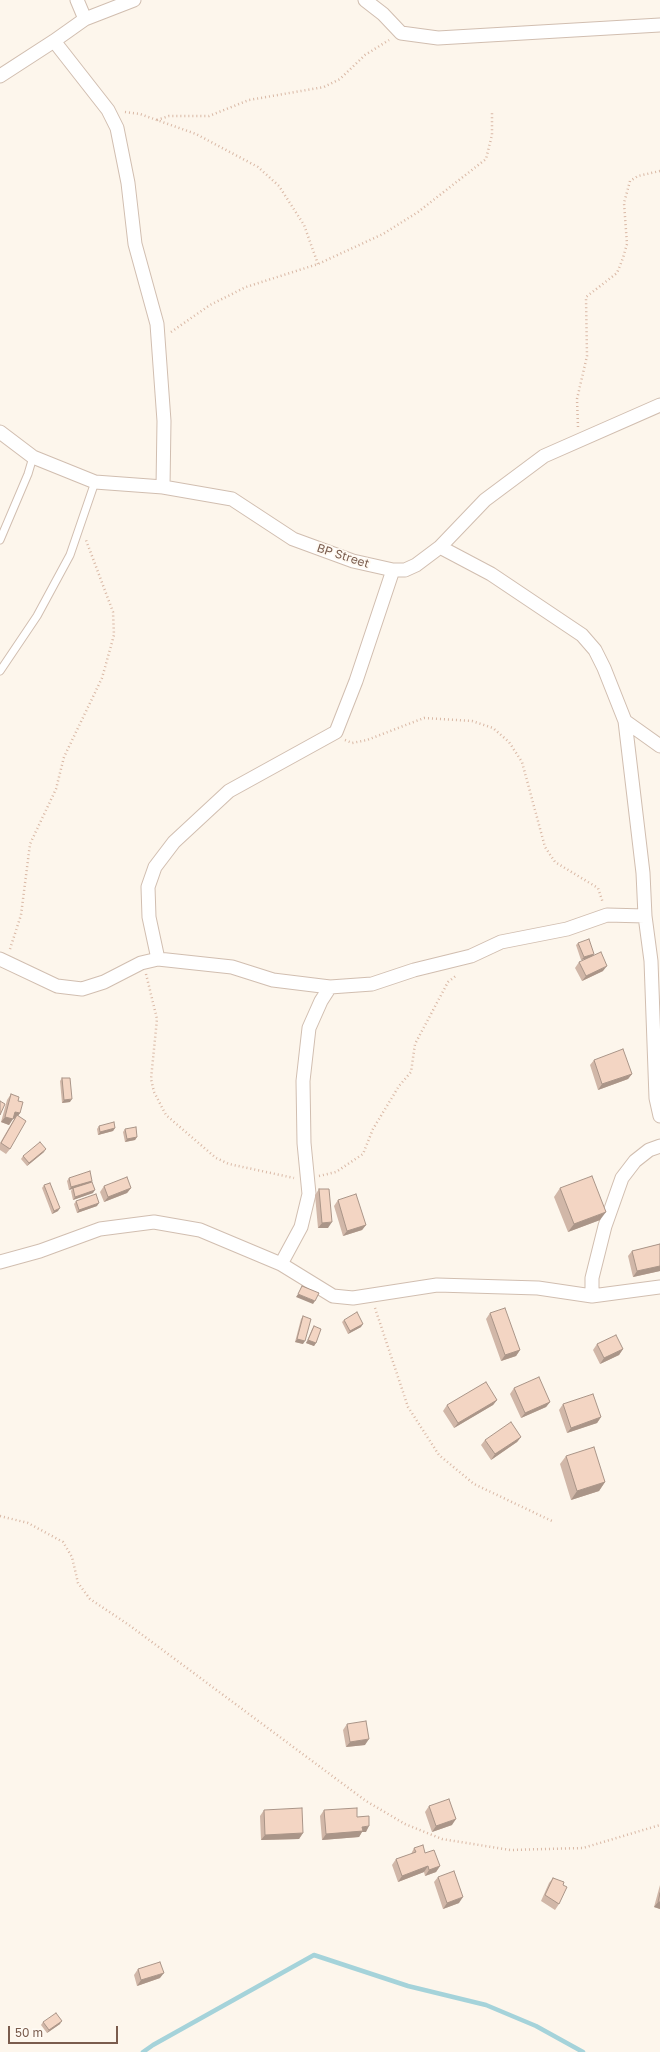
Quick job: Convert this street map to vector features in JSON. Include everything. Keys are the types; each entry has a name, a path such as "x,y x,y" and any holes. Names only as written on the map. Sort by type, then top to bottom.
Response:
{"street":[{"path":"77,0 85,19"},
{"path":"0,76 85,19 134,0"},
{"path":"365,0 383,14 401,33 438,38 660,25"},
{"path":"54,41 108,110 117,128 128,183 135,244 157,324 164,421 163,488"},
{"name":"BP Street","path":"0,432 33,457 95,482 163,488 232,499 293,539 353,561 393,570 405,570 416,565 440,547 486,500 544,456 660,405"},
{"path":"440,547 491,574 582,635 595,650 604,668 625,721 643,873 645,916 655,962 656,1098 660,1116"},
{"path":"158,959 149,917 148,887 155,867 174,842 229,791 336,732 356,681 393,570"},
{"path":"625,721 660,746"},
{"path":"2,961 57,986 82,989 104,982 141,963 158,959 232,967 273,980 330,987 372,984 414,970 471,956 501,942 567,929 607,915 645,916"},
{"path":"281,1264 301,1227 309,1194 304,1143 303,1081 309,1028 321,1001 330,987"},
{"path":"592,1296 592,1278 605,1226 622,1178 635,1161 649,1150 660,1146"},
{"path":"0,1262 40,1252 100,1229 154,1222 200,1230 281,1264 333,1296 353,1298 437,1285 538,1288 592,1296 660,1287"}],"lane":[{"path":"0,540 28,474 33,457"},
{"path":"0,671 37,616 70,555 95,482"}],"path":[{"path":"157,120 169,116 209,116 249,100 324,87 340,79 365,55 401,33"},
{"path":"108,110 140,114 196,134 258,167 279,186 304,225 318,264"},
{"path":"159,341 210,305 246,287 318,264 383,234 418,212 486,159 492,135 492,113"},
{"path":"578,440 577,398 587,356 586,297 617,273 623,258 626,244 624,203 630,181 638,176 660,171"},
{"path":"2,961 21,915 30,844 56,789 64,757 102,678 114,635 113,612 80,525"},
{"path":"336,732 343,739 352,743 366,740 424,718 472,721 493,728 509,742 522,762 545,847 555,862 598,888 607,915"},
{"path":"141,963 149,980 157,1019 151,1080 154,1092 166,1114 216,1158 229,1164 291,1178 308,1179 336,1172 363,1154 373,1129 399,1086 411,1072 415,1044 440,995 448,982 467,966 471,956"},
{"path":"371,1296 408,1407 439,1455 474,1484 554,1522"},
{"path":"0,1516 28,1523 63,1542 72,1557 78,1583 90,1599 129,1625 366,1801 405,1824 442,1839 510,1850 584,1848 660,1825"}],"building":[{"path":"589,939 594,954 584,957 578,943"},
{"path":"601,952 607,966 586,976 579,962"},
{"path":"623,1049 632,1074 602,1084 594,1060"},
{"path":"62,1078 70,1078 72,1099 64,1100"},
{"path":"11,1094 19,1097 18,1101 23,1102 20,1113 15,1112 13,1119 5,1117"},
{"path":"0,1101 5,1104 0,1115"},
{"path":"17,1115 26,1121 10,1149 1,1143"},
{"path":"114,1122 115,1128 100,1132 99,1126"},
{"path":"136,1127 137,1137 127,1139 125,1129"},
{"path":"40,1142 46,1149 29,1163 23,1156"},
{"path":"90,1171 92,1181 71,1187 69,1178"},
{"path":"592,1176 606,1212 574,1224 560,1188"},
{"path":"127,1177 131,1188 108,1197 104,1186"},
{"path":"92,1182 95,1190 75,1197 73,1188"},
{"path":"50,1183 60,1208 54,1211 44,1185"},
{"path":"319,1189 329,1189 332,1222 322,1223"},
{"path":"96,1194 99,1203 79,1210 76,1201"},
{"path":"356,1194 366,1225 347,1231 338,1200"},
{"path":"660,1244 660,1266 637,1271 632,1251"},
{"path":"302,1286 319,1293 315,1301 298,1294"},
{"path":"505,1308 520,1350 505,1355 490,1313"},
{"path":"357,1312 363,1324 350,1331 344,1320"},
{"path":"303,1316 311,1319 305,1341 297,1339"},
{"path":"314,1326 321,1329 316,1343 308,1340"},
{"path":"616,1335 623,1349 604,1358 597,1344"},
{"path":"539,1377 550,1402 525,1413 514,1388"},
{"path":"486,1382 497,1400 458,1423 447,1405"},
{"path":"593,1394 601,1417 571,1428 563,1404"},
{"path":"511,1422 521,1437 495,1454 485,1440"},
{"path":"594,1447 605,1482 577,1491 566,1456"},
{"path":"366,1721 369,1739 350,1742 347,1724"},
{"path":"449,1799 456,1819 436,1826 429,1806"},
{"path":"302,1808 303,1833 265,1835 264,1810"},
{"path":"357,1808 357,1817 369,1816 369,1826 362,1827 363,1831 326,1834 324,1810"},
{"path":"423,1845 425,1853 434,1850 440,1866 429,1870 428,1866 402,1876 396,1859 416,1852 414,1848"},
{"path":"454,1871 463,1897 447,1903 438,1877"},
{"path":"553,1878 564,1882 563,1885 567,1887 559,1904 545,1895"},
{"path":"160,1962 164,1973 141,1980 138,1969"},
{"path":"56,2013 62,2021 49,2030 43,2022"}],"waterway":[{"path":"143,2052 314,1955 408,1986 486,2005 536,2026 583,2052"}]}
